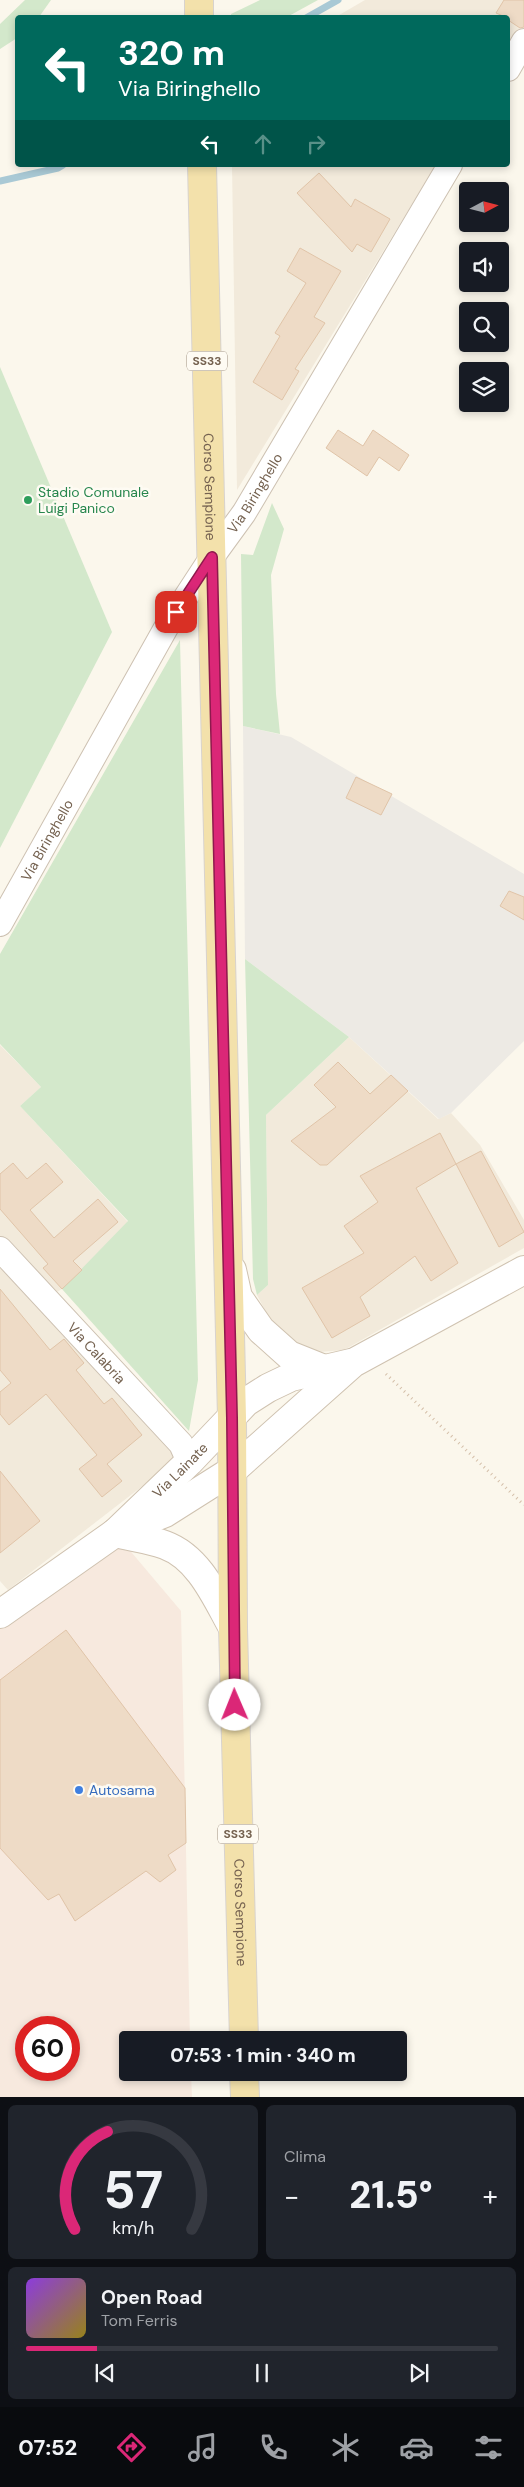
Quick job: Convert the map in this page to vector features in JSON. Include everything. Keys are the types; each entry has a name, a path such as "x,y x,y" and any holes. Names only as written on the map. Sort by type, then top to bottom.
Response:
{"main road":[{"name":"Corso Sempione","path":"202,167 232,1418 233,1628 244,2031"},
{"path":"228,1257 238,1296 261,1330 289,1355 324,1369"},
{"name":"Via Lainate","path":"0,1614 115,1533 189,1462 246,1402 268,1388 291,1377 362,1358 524,1270"},
{"name":"Via Lainate","path":"115,1533 165,1513 233,1470 362,1358"},
{"path":"115,1533 164,1545 183,1554 208,1584 233,1628"},
{"path":"244,2081 245,2097"}],"street":[{"path":"510,66 524,41"},
{"name":"Via Biringhello","path":"0,924 167,626 212,557 244,513 449,167"},
{"name":"Via Calabria","path":"0,1249 182,1444 189,1462"}],"path":[{"path":"362,1358 389,1379 470,1452 524,1505"}],"shaded area":[{"path":"365,0 524,0 524,21 510,45 510,15 339,15"},
{"path":"232,167 435,167 237,490"},
{"path":"243,726 291,737 524,874 524,1041 451,1113 439,1119 349,1037 245,959"},
{"path":"349,1037 438,1119 451,1113 480,1145 524,1220 524,1248 344,1350 307,1353 276,1331 257,1295 268,1285 266,1115"},
{"path":"0,1045 41,1087 20,1106 128,1222 62,1289 43,1300 179,1446 167,1467 8,1590 0,1581"},
{"path":"121,1540 181,1611 190,2031 119,2031 119,2081 191,2081 192,2097 0,2097 0,1620"}],"green space":[{"path":"25,0 51,0 40,15 15,15 15,39 0,49 0,24"},
{"path":"260,0 318,0 291,15 231,14"},
{"name":"Stadio Comunale Luigi Panico","path":"0,367 112,632 0,848"},
{"path":"272,503 284,529 271,575 276,694 280,734 243,726 241,554 253,555"},
{"path":"180,640 198,1380 189,1431 62,1289 128,1221 20,1106 41,1087 0,1044 0,954"},
{"path":"245,959 349,1037 266,1115 268,1285 257,1295 253,1279"}],"building":[{"path":"504,0 524,0 524,27 520,28 510,21 510,15 496,13"},
{"path":"319,173 351,207 355,199 390,219 371,252 357,244 352,252 297,193"},
{"path":"300,248 341,271 314,317 325,323 295,369 299,371 282,400 253,382 280,336 275,333 306,283 287,271"},
{"path":"338,430 363,446 373,430 409,455 399,471 379,457 367,476 326,448"},
{"path":"356,777 392,794 381,815 346,798"},
{"path":"509,891 524,897 524,920 500,906"},
{"path":"338,1062 370,1094 391,1075 408,1091 327,1165 320,1165 291,1141 336,1107 314,1085"},
{"path":"440,1133 456,1164 416,1188 458,1263 431,1281 415,1256 360,1297 370,1316 332,1338 302,1288 364,1253 344,1226 378,1202 360,1176"},
{"path":"481,1151 524,1232 499,1247 456,1164"},
{"path":"13,1163 27,1179 46,1163 63,1182 30,1210 54,1238 98,1199 118,1222 73,1261 82,1270 62,1289 43,1268 48,1264 0,1209 0,1174"},
{"path":"0,1289 50,1350 64,1339 84,1363 76,1370 104,1404 112,1398 142,1435 107,1464 122,1481 102,1497 79,1469 97,1455 46,1394 9,1425 0,1414 0,1392 11,1383 0,1370"},
{"path":"0,1471 40,1521 0,1553"},
{"path":"66,1630 185,1788 186,1843 168,1855 176,1870 160,1882 146,1871 75,1921 59,1894 48,1900 0,1848 0,1680"}],"waterway":[{"path":"311,15 338,0"},
{"path":"0,181 60,167"}],"place":[{"name":"Stadio Comunale Luigi Panico","path":"28,500"},
{"name":"Autosama","path":"79,1790"}],"route":[{"path":"176,612 212,557 232,1418 235,1705"}]}
